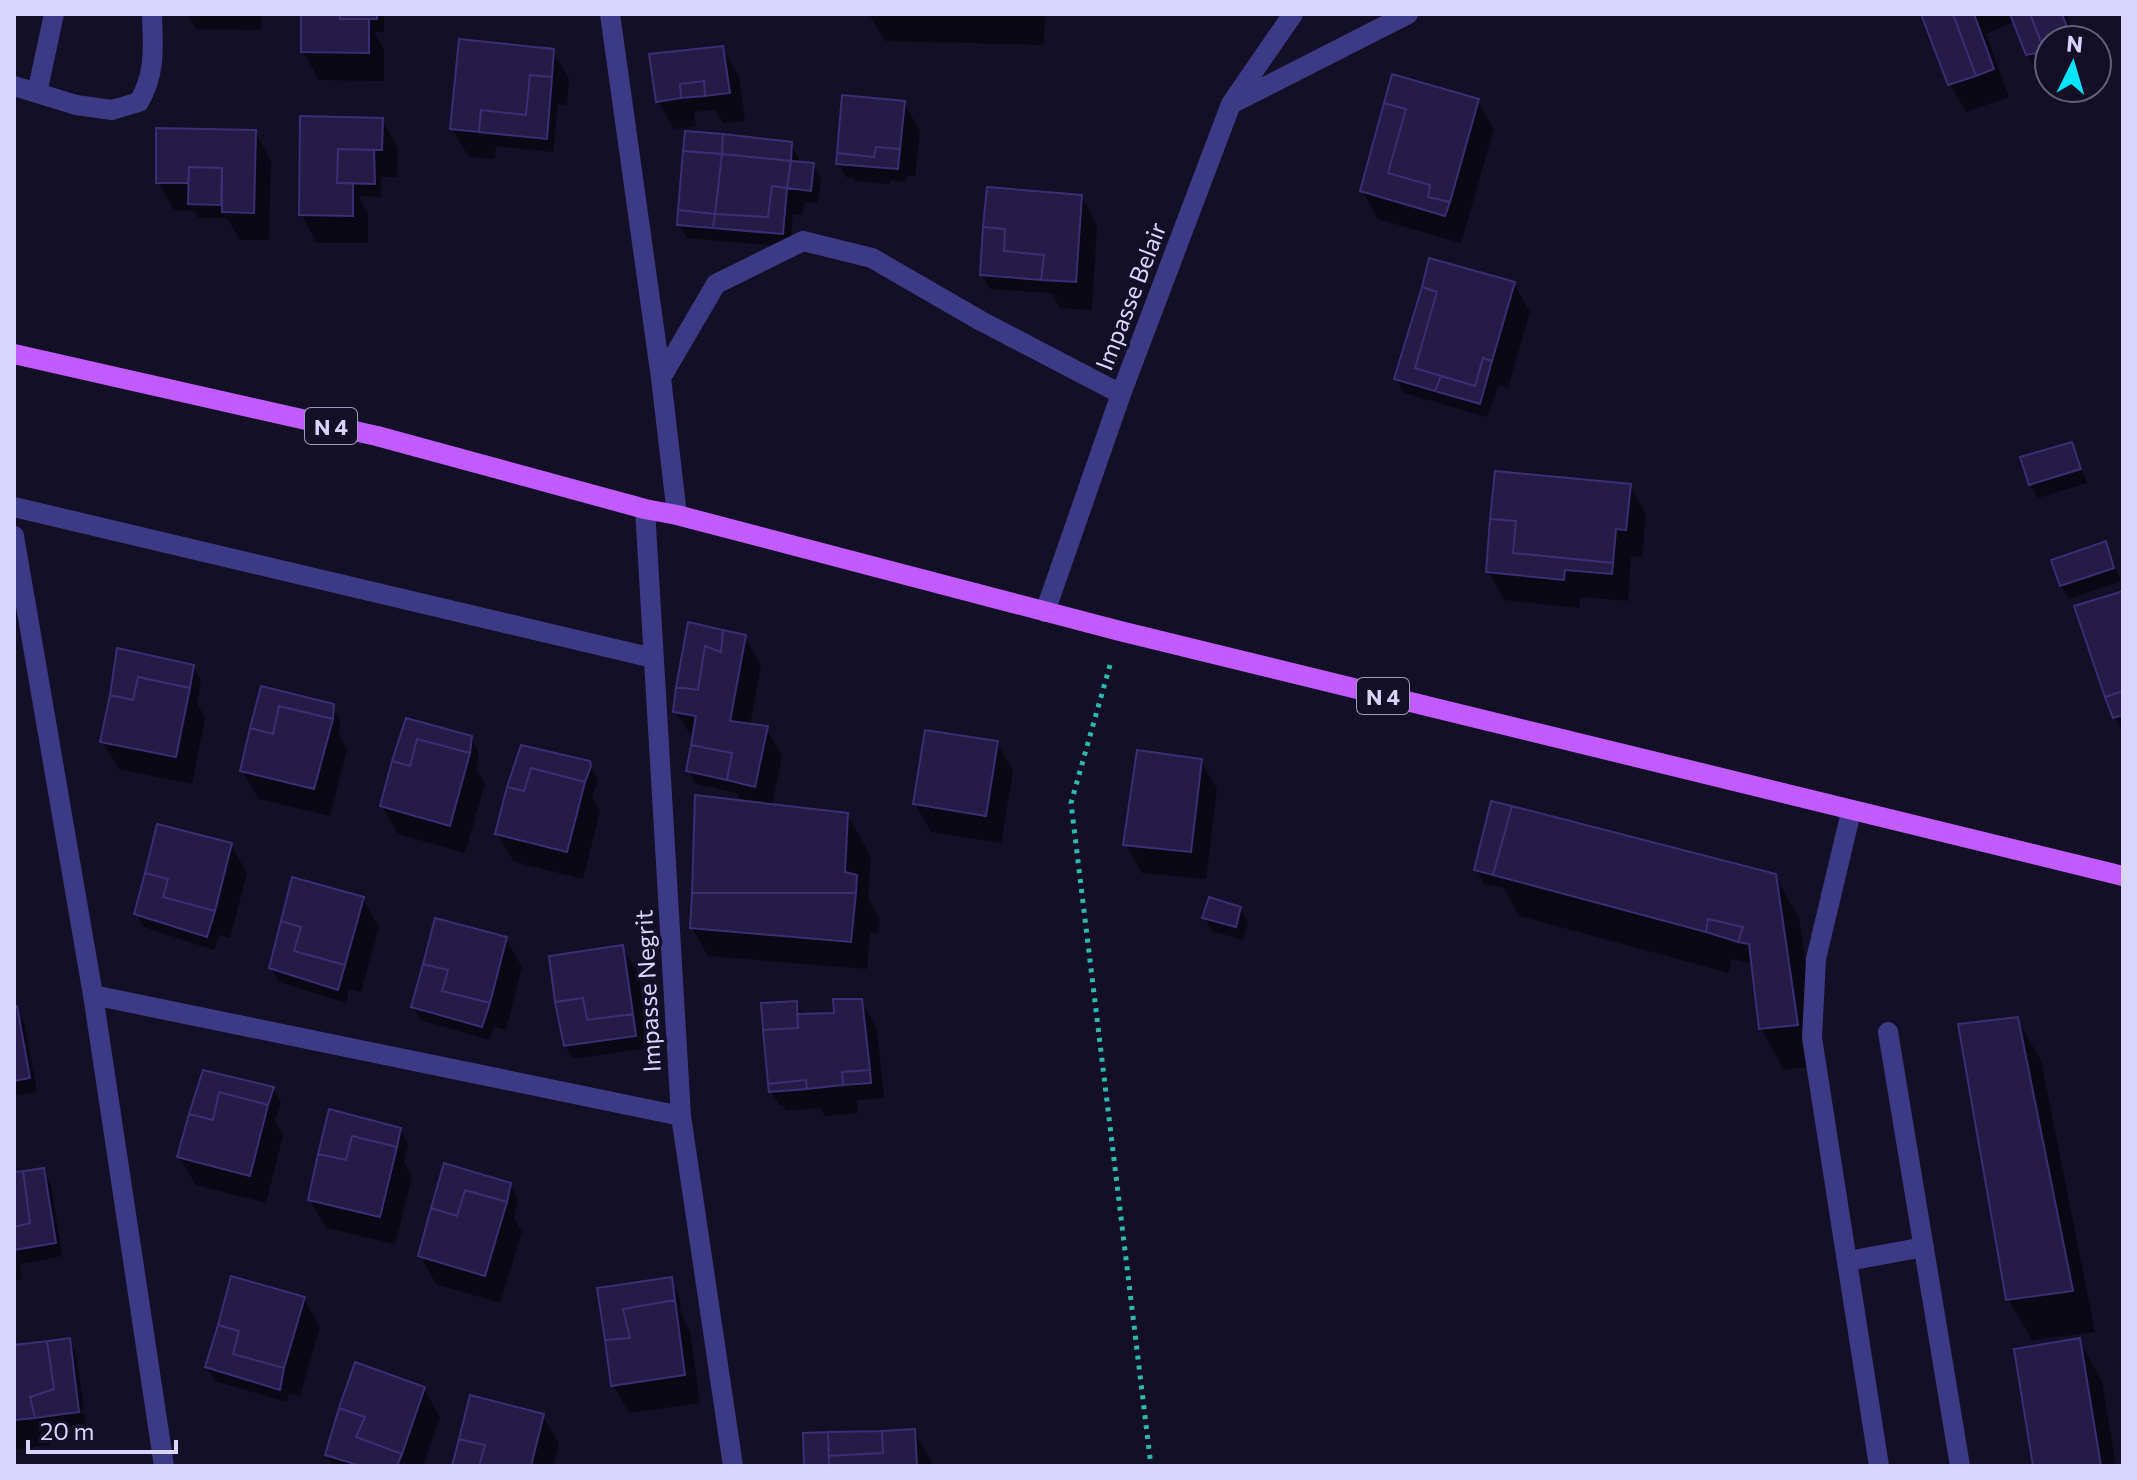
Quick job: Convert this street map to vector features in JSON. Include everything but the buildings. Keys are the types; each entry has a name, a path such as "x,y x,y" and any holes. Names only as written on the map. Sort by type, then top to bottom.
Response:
{"main road":[{"name":"N 4","path":"14,354 377,436 645,509 1120,631 2123,876"}],"street":[{"path":"37,93 54,14"},
{"path":"14,86 76,105 112,110 139,102 150,82 152,14"},
{"path":"610,14 677,515"},
{"name":"Impasse Belair","path":"1045,612 1121,394 1231,104 1293,14"},
{"path":"1231,104 1408,14"},
{"path":"661,378 716,284 803,241 872,258 981,321 1121,394"},
{"path":"14,507 653,658"},
{"name":"Impasse Negrit","path":"645,509 681,1116 733,1466"},
{"path":"14,536 93,995 164,1466"},
{"path":"1851,812 1816,959 1812,1038 1879,1466"},
{"path":"93,995 681,1116"},
{"path":"1888,1032 1960,1466"},
{"path":"1848,1261 1924,1247"}],"path":[{"path":"1120,631 1071,803 1151,1466"}]}
